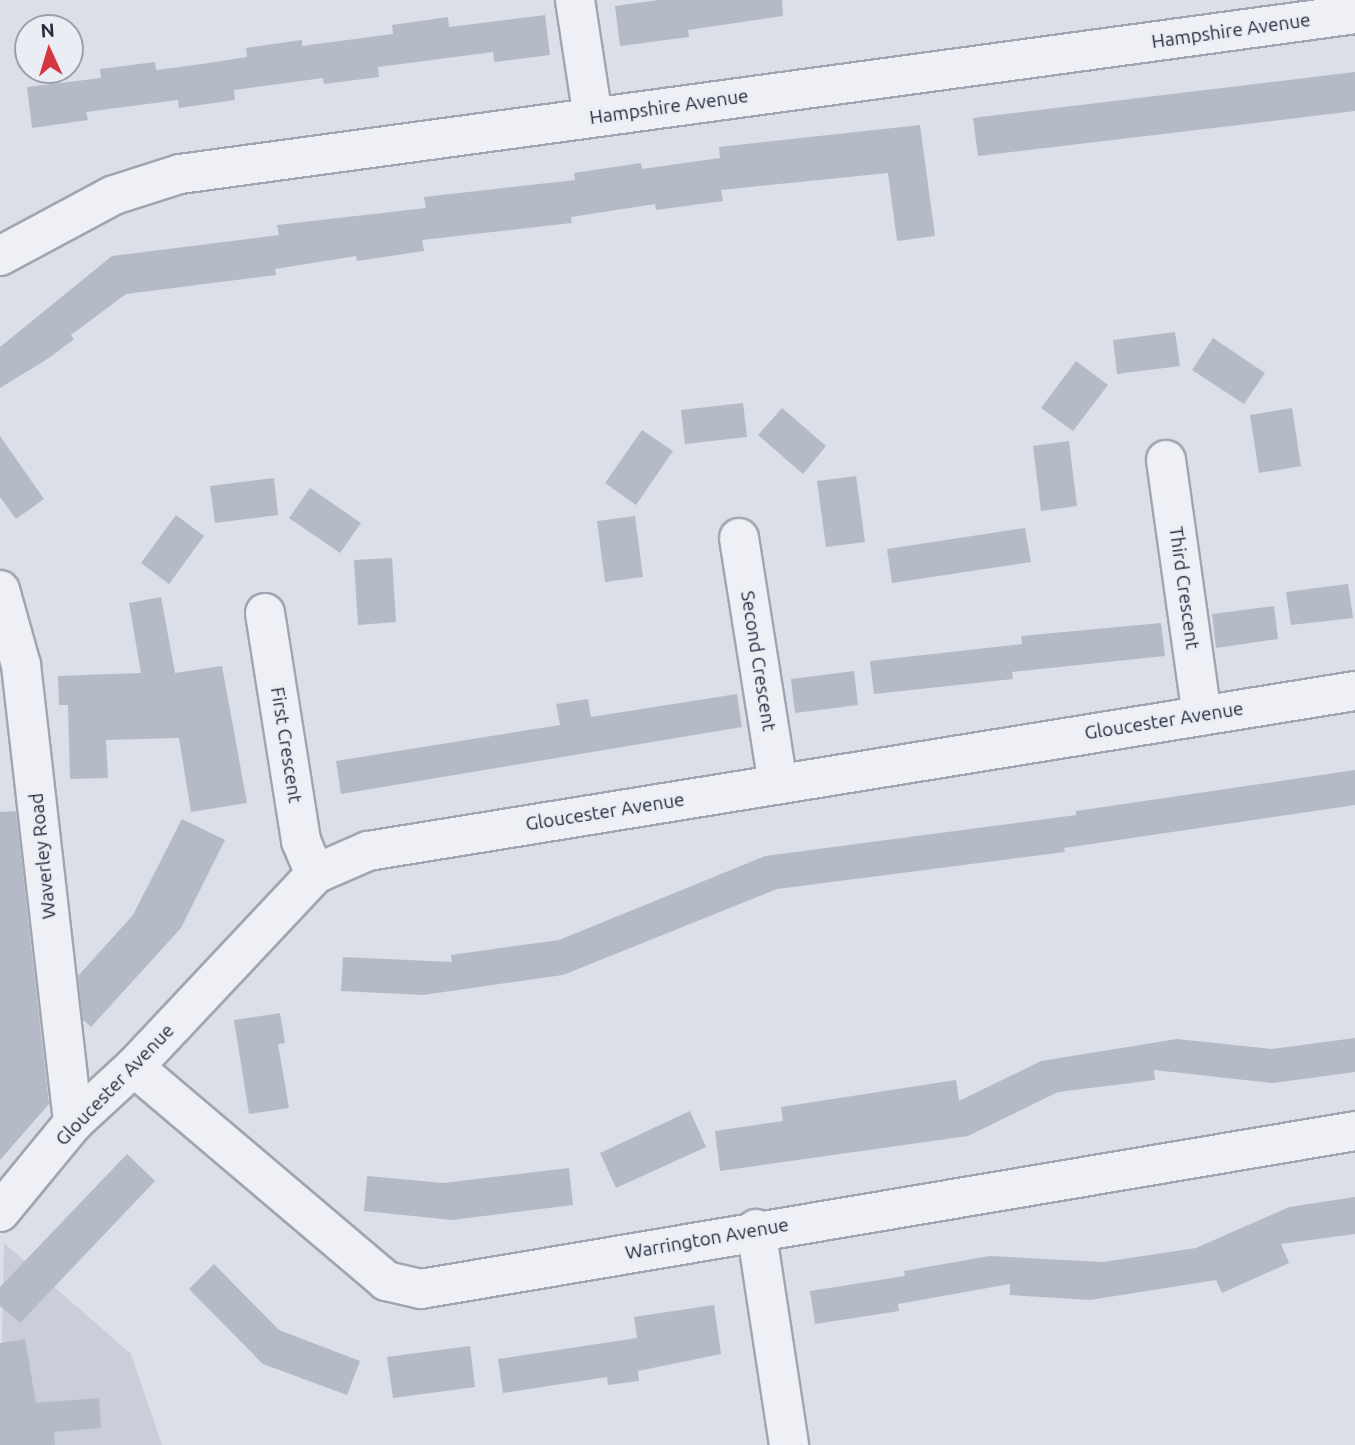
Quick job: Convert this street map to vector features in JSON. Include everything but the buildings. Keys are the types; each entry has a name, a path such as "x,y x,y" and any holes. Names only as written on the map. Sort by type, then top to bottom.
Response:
{"street":[{"path":"575,0 593,117"},
{"name":"Hampshire Avenue","path":"0,256 114,195 180,174 1355,15"},
{"name":"Third Crescent","path":"1166,460 1202,715"},
{"name":"Second Crescent","path":"739,538 778,783"},
{"name":"Waverley Road","path":"0,590 21,665 73,1123"},
{"name":"First Crescent","path":"265,613 301,841 315,874"},
{"name":"Gloucester Avenue","path":"0,1212 73,1123 134,1067 315,874 368,851 1355,691"},
{"name":"Warrington Avenue","path":"134,1067 386,1281 421,1289 756,1229 1355,1131"},
{"path":"756,1229 789,1445"}],"shaded area":[{"path":"4,1243 131,1354 162,1445 0,1445"}]}
